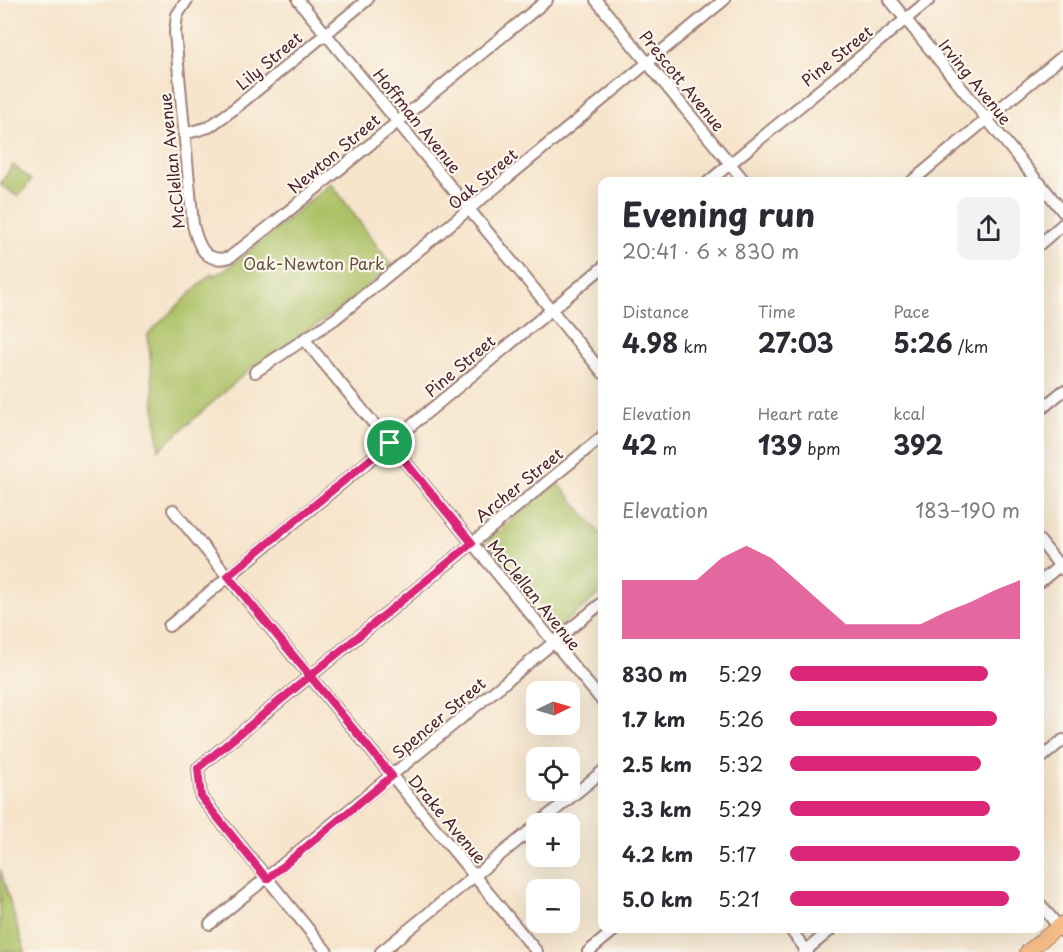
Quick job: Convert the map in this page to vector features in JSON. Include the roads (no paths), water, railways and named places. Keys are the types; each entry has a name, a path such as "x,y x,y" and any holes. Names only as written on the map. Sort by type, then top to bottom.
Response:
{"main road":[{"path":"1027,952 1062,927"}],"street":[{"name":"McClellan Avenue","path":"187,0 175,23 193,225 197,240 209,256 222,260"},
{"name":"Hoffman Avenue","path":"298,0 598,367"},
{"name":"Lily Street","path":"184,134 209,127 234,109 367,0"},
{"name":"Newton Street","path":"222,260 230,257 275,222 547,0"},
{"name":"Prescott Avenue","path":"596,0 741,177"},
{"name":"Oak Street","path":"255,372 335,319 724,0"},
{"name":"Irving Avenue","path":"890,0 1035,177"},
{"name":"Pine Street","path":"714,177 929,0"},
{"path":"917,177 1063,56"},
{"name":"Irving Avenue","path":"1044,188 1063,212"},
{"path":"1044,241 1063,224"},
{"name":"Pine Street","path":"169,626 598,271"},
{"name":"McClellan Avenue","path":"304,339 598,696"},
{"path":"1044,407 1063,391"},
{"name":"Archer Street","path":"267,879 201,797 198,768 598,440"},
{"name":"Drake Avenue","path":"173,510 537,952"},
{"path":"1044,546 1062,566 1044,579"},
{"name":"Spencer Street","path":"210,924 598,606"},
{"path":"1044,756 1063,740"},
{"path":"551,813 598,775"},
{"path":"381,952 526,834"},
{"path":"267,879 327,952"},
{"path":"1044,908 1062,927"},
{"path":"588,952 611,933"},
{"path":"793,933 806,951 827,933"}],"park label":[{"name":"Oak-Newton Park","path":"314,264"}]}
